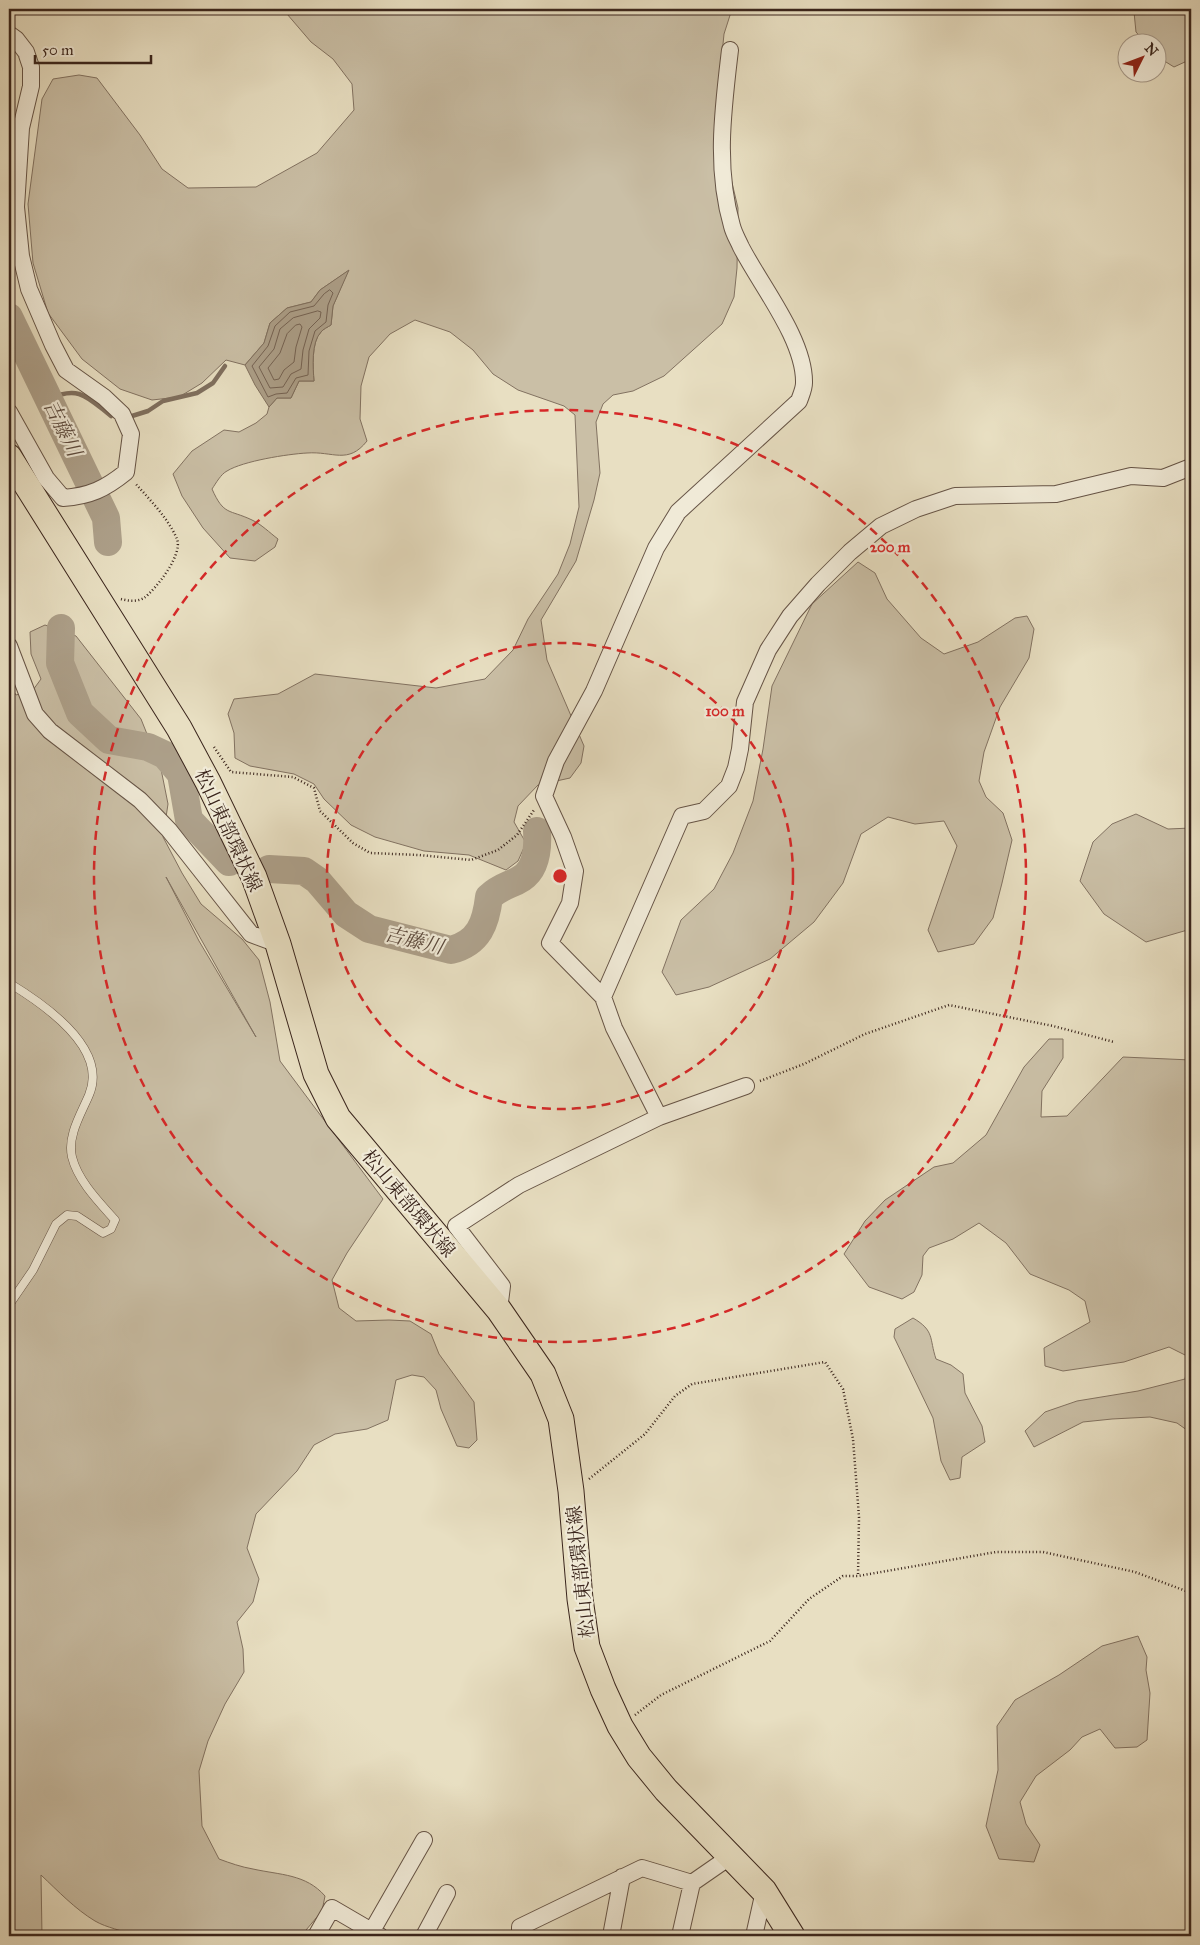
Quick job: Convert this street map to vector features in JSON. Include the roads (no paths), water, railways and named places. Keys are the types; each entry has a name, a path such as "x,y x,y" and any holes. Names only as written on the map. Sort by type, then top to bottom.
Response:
{"main road":[{"name":"松山東部環状線","path":"9,457 179,728 208,782 254,877 278,944 316,1074 338,1118 499,1310 544,1374 561,1419 571,1491 580,1598 588,1647 603,1689 620,1726 639,1757 666,1790 764,1891 792,1936"}],"street":[{"path":"9,412 46,478 63,498 82,496 109,486 126,472 131,434 122,414 104,397 66,370 53,345 27,280 20,256 16,207 21,128 31,86 31,67 26,52 12,37"},
{"path":"660,1117 614,1028 603,997 550,943 570,903 575,871 563,837 544,796 556,761 594,691 656,548 678,512 799,401 805,385 803,363 794,338 751,266 732,228 721,164 722,116 730,50"},
{"path":"603,997 682,816 704,810 729,786 736,768 740,749 745,702 768,650 790,616 850,552 881,526 916,509 955,496 1056,494 1132,476 1163,478 1191,467"},
{"path":"9,646 35,714 50,731 140,800 169,830 250,934 278,944"},
{"path":"499,1310 502,1286 456,1226 519,1185 660,1117 746,1086"},
{"path":"316,1936 332,1908 374,1935 424,1840"},
{"path":"680,1936 692,1883 731,1856"},
{"path":"520,1936 520,1927 642,1868 692,1883"},
{"path":"611,1936 622,1877"},
{"path":"754,1936 764,1891"},
{"path":"424,1936 447,1893"}],"lane":[{"path":"9,983 33,998 70,1029 87,1054 93,1077 90,1092 72,1135 72,1156 79,1175 115,1220 111,1229 103,1233 77,1216 67,1215 56,1224 33,1270 9,1305"}],"water":[{"path":"349,270 333,306 331,325 322,331 316,342 313,355 314,381 299,381 291,398 277,398 269,407 245,365 264,343 270,323 287,308 311,302 320,290"}],"waterway":[{"name":"吉藤川","path":"9,317 106,518 108,542"},
{"path":"132,416 148,411 163,401 197,393 213,383 225,366"},
{"path":"49,399 59,395 75,393 89,399 111,416"},
{"name":"吉藤川","path":"61,628 60,663 80,713 109,740 148,747 165,755 181,774 189,820 229,862"},
{"name":"吉藤川","path":"269,869 304,871 317,880 346,914 369,929 451,950 461,947 475,937 486,915 489,897 498,890 518,881 531,869 536,857 537,831"}]}
